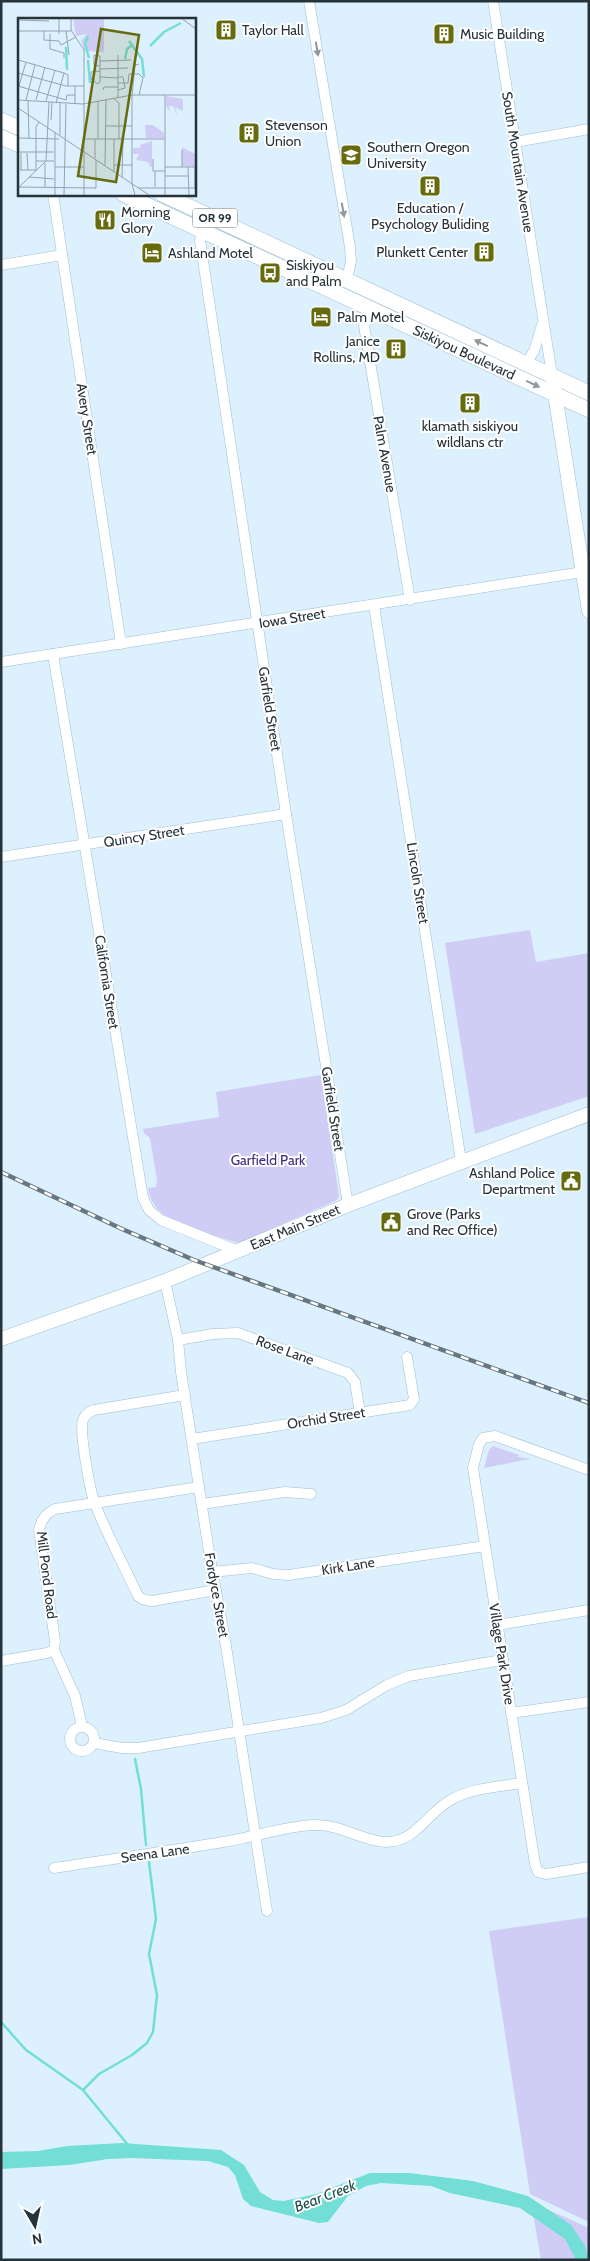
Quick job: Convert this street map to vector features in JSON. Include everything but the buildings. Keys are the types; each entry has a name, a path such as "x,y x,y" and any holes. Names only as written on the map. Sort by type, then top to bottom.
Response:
{"main road":[{"path":"1,120 18,128"},
{"path":"1,137 18,145"},
{"name":"Siskiyou Boulevard","path":"125,195 589,410"},
{"name":"Siskiyou Boulevard","path":"164,195 347,278 589,393"}],"street":[{"path":"309,1 350,248 351,261 347,278"},
{"name":"South Mountain Avenue","path":"493,1 589,611"},
{"path":"515,142 589,129"},
{"name":"Avery Street","path":"53,195 122,644"},
{"name":"Garfield Street","path":"208,215 200,240 286,814 348,1205"},
{"path":"1,264 62,255"},
{"name":"Palm Avenue","path":"369,308 364,326 410,600"},
{"name":"South Mountain Avenue","path":"526,363 534,351 543,322"},
{"name":"Iowa Street","path":"1,662 374,606 583,572"},
{"name":"Lincoln Street","path":"374,606 461,1161"},
{"name":"California Street","path":"53,654 142,1198 149,1210 161,1220 238,1251"},
{"name":"Quincy Street","path":"1,857 286,814"},
{"name":"East Main Street","path":"1,1339 165,1281 348,1205 589,1114"},
{"name":"Fordyce Street","path":"165,1281 178,1340 212,1572 267,1911"},
{"name":"Rose Lane","path":"178,1340 213,1334 238,1333 348,1373 354,1382 360,1413"},
{"name":"Orchid Street","path":"192,1439 412,1404 414,1399 407,1357"},
{"path":"185,1395 94,1410 86,1414 82,1430 95,1503 138,1596 152,1601 216,1590"},
{"name":"Village Park Drive","path":"589,1470 495,1436 483,1438 479,1444 473,1468 533,1856 538,1872 546,1874 589,1867"},
{"name":"Mill Pond Road","path":"54,1650 55,1641 40,1524 48,1512 55,1509 199,1486"},
{"path":"202,1504 285,1492 311,1494"},
{"name":"Kirk Lane","path":"212,1572 252,1568 273,1574 289,1575 485,1546"},
{"path":"497,1625 589,1610"},
{"path":"1,1661 47,1654 54,1650 74,1696 82,1726 92,1732 94,1743"},
{"path":"82,1726 71,1733 72,1746 84,1751 94,1743 122,1748 138,1748 334,1715 357,1705 387,1685 409,1676 502,1660"},
{"path":"511,1713 589,1702"},
{"name":"Seena Lane","path":"54,1868 243,1839 255,1834 323,1825 345,1829 381,1842 394,1842 414,1833 435,1811 459,1796 522,1783"}],"green space":[{"path":"530,930 536,962 589,953 589,1096 475,1134 445,943"},
{"name":"Garfield Park","path":"321,1075 339,1196 337,1200 241,1242 235,1242 182,1225 159,1210 152,1200 148,1188 156,1187 157,1180 150,1138 144,1133 143,1129 219,1117 216,1092"},
{"path":"493,1446 519,1455 518,1457 530,1459 484,1468 489,1450"},
{"path":"589,1917 589,2222 530,2194 489,1931"},
{"path":"531,2202 589,2228 589,2260 541,2260"}],"water":[{"name":"Bear Creek","path":"122,2143 221,2150 244,2165 260,2192 273,2200 284,2201 316,2194 370,2173 409,2173 473,2181 528,2196 571,2225 585,2246 589,2260 576,2260 565,2239 520,2208 450,2193 431,2186 381,2183 366,2186 348,2196 328,2222 319,2223 251,2206 243,2199 235,2175 228,2167 208,2161 132,2158 108,2159 69,2165 1,2169 1,2152 38,2151 67,2146"}],"waterway":[{"path":"135,1759 141,1789 146,1845"},
{"path":"83,2090 99,2074 132,2055 147,2043 153,2032 157,1995 149,1954 156,1919 149,1862"},
{"path":"1,2022 26,2050 83,2090 128,2145"}],"railway":[{"path":"1,1172 122,1229 194,1260 589,1403"}],"place":[{"name":"Taylor Hall","path":"226,30"},
{"name":"Music Building","path":"444,34"},
{"name":"Stevenson Union","path":"249,133"},
{"name":"Southern Oregon University","path":"351,155"},
{"name":"Education / Psychology Buliding","path":"430,186"},
{"name":"Morning Glory","path":"105,220"},
{"name":"Plunkett Center","path":"484,252"},
{"name":"Ashland Motel","path":"152,253"},
{"name":"Siskiyou and Palm","path":"270,273"},
{"name":"Palm Motel","path":"321,317"},
{"name":"Janice Rollins, MD","path":"396,349"},
{"name":"klamath siskiyou wildlans ctr","path":"470,403"},
{"name":"Ashland Police Department","path":"571,1181"},
{"name":"Grove (Parks and Rec Office)","path":"391,1222"}]}
